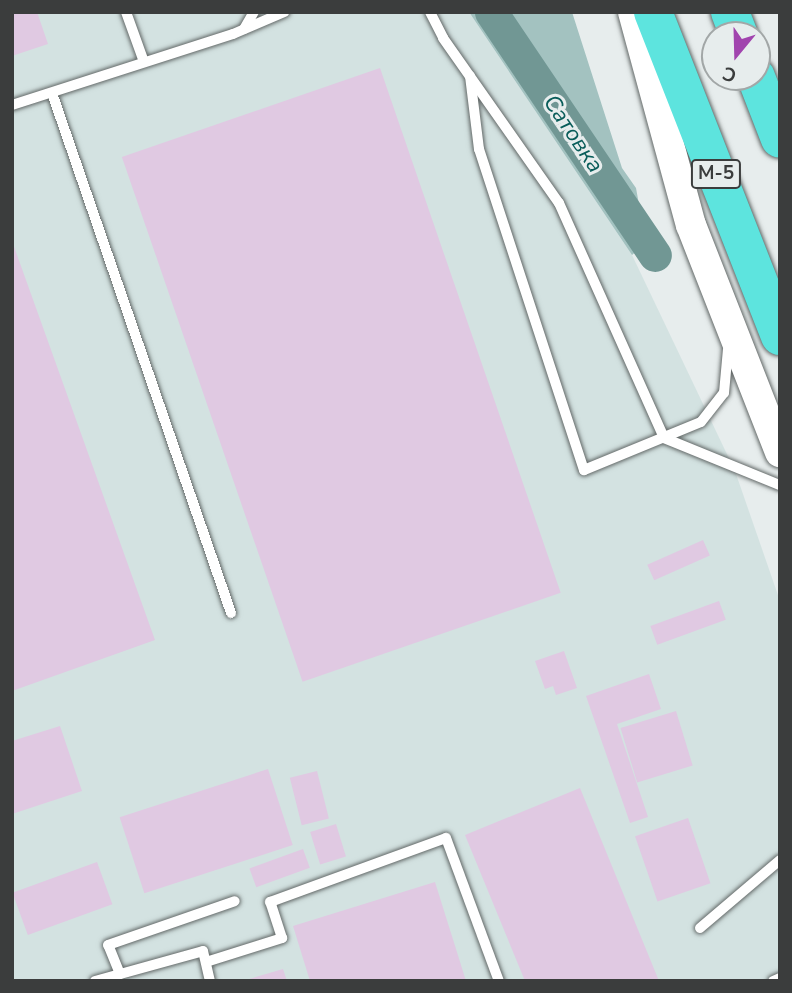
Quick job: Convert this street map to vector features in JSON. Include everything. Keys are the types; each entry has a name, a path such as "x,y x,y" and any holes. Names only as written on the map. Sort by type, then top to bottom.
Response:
{"highway":[{"name":"М-5","path":"653,12 780,336"},
{"path":"761,91 780,139"}],"street":[{"path":"633,12 691,225 780,452"}],"lane":[{"path":"127,12 144,62"},
{"path":"244,29 254,12"},
{"path":"12,105 244,29 284,12"},
{"path":"430,12 470,76 559,203 664,438 780,485"},
{"path":"470,76 479,149 584,470 701,422 724,393 729,357 724,311"},
{"path":"52,93 232,613"},
{"path":"205,962 282,938 270,902 446,838 499,981"},
{"path":"700,928 780,860"},
{"path":"120,974 108,945 235,901"},
{"path":"94,981 203,951 210,981"},
{"path":"773,981 780,978"}],"shaded area":[{"path":"12,12 469,12 632,255 735,471 780,601 780,981 12,981"},
{"path":"469,12 572,12 622,168 636,188 644,232 643,246 632,255"}],"building":[{"path":"12,12 37,12 48,44 12,56"},
{"path":"380,68 561,593 303,682 122,157"},
{"path":"12,241 155,640 12,691"},
{"path":"703,540 710,556 654,580 647,565"},
{"path":"719,601 726,620 657,645 650,626"},
{"path":"564,651 577,688 556,695 553,686 545,689 535,661"},
{"path":"649,674 661,709 617,724 648,817 630,823 586,696"},
{"path":"676,711 693,766 637,782 621,728"},
{"path":"60,726 82,791 12,814 12,741"},
{"path":"268,769 293,845 144,893 120,817"},
{"path":"317,771 329,819 302,825 290,778"},
{"path":"580,788 659,981 525,981 465,835"},
{"path":"688,818 710,883 658,901 635,836"},
{"path":"336,824 346,857 320,864 310,832"},
{"path":"303,849 310,868 256,887 249,868"},
{"path":"97,862 112,904 28,935 12,893"},
{"path":"435,882 466,981 310,981 293,926"},
{"path":"283,969 287,981 246,981 246,980"}],"waterway":[{"name":"Сатовка","path":"491,12 655,255"}]}
